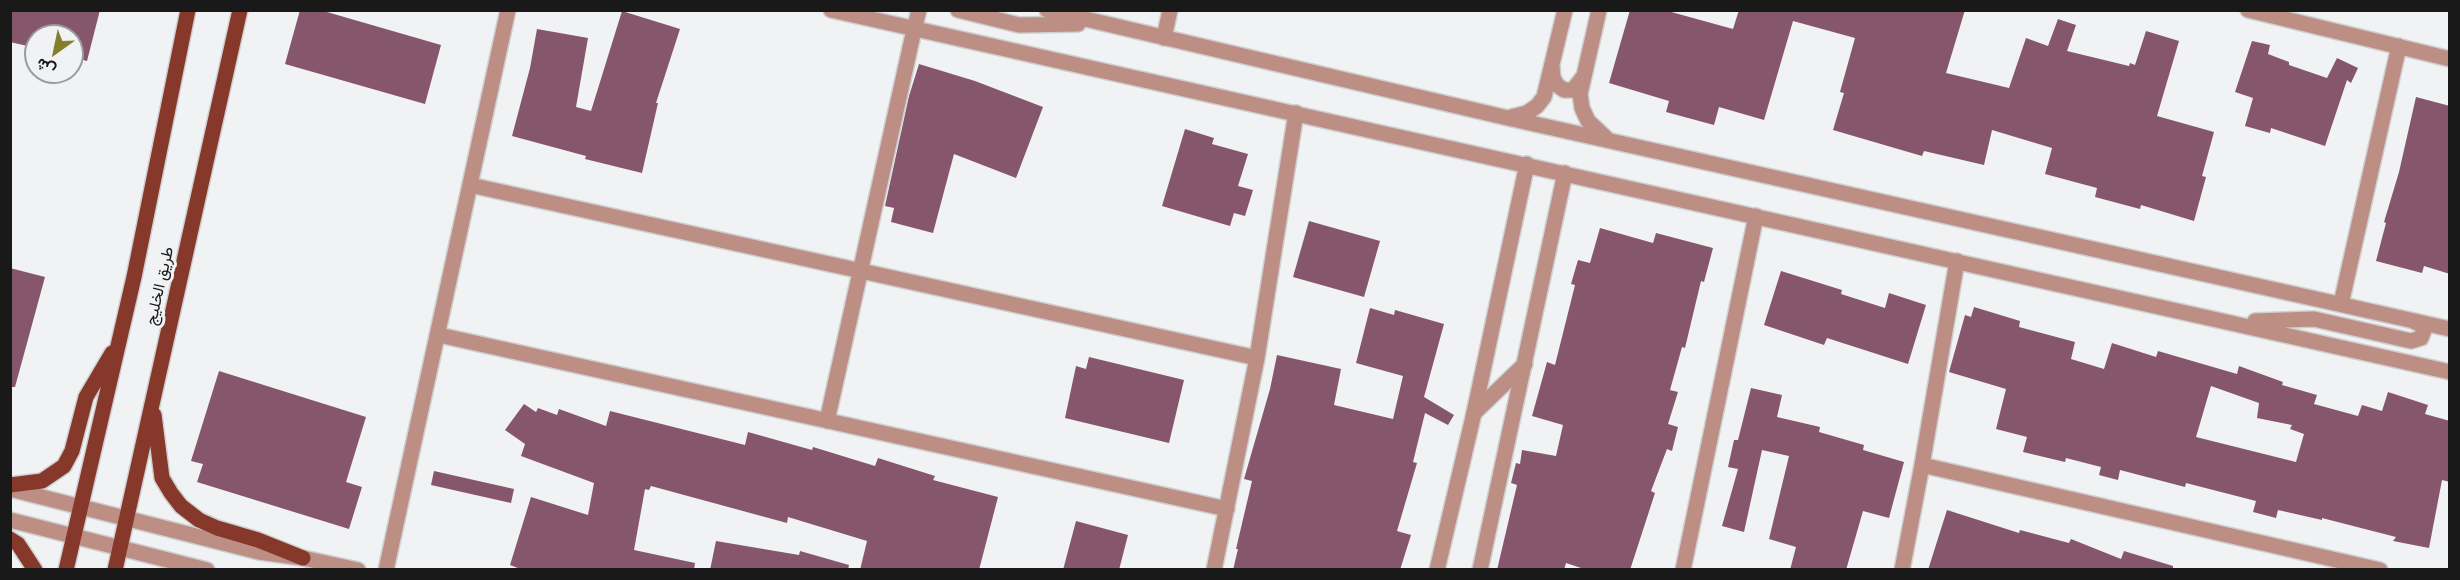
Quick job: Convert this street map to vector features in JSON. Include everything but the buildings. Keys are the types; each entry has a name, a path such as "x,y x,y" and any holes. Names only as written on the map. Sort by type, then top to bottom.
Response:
{"main road":[{"name":"طريق الخليج","path":"66,570 119,340 188,10"},
{"name":"طريق الخليج","path":"115,570 240,10"},
{"path":"10,487 42,481 64,466 72,451 86,397 119,340"},
{"path":"153,402 162,478 182,506 199,520 217,528 258,540 303,558"},
{"path":"10,539 18,544 36,570"}],"street":[{"path":"386,570 508,10"},
{"path":"831,10 2450,372"},
{"path":"827,421 919,10"},
{"path":"958,10 1019,25 1105,24"},
{"path":"1047,10 1508,118 2450,329"},
{"path":"1164,38 1170,10"},
{"path":"1508,118 1527,113 1544,97 1565,10"},
{"path":"1599,10 1580,94 1582,108 1588,122 1609,140"},
{"path":"2248,10 2450,59"},
{"path":"2342,304 2399,46"},
{"path":"1552,66 1553,78 1564,90 1573,90 1579,85 1584,75"},
{"path":"1214,570 1257,358 1296,113"},
{"path":"1437,570 1474,413 1527,164"},
{"path":"1480,570 1526,364 1565,173"},
{"path":"470,185 1257,358"},
{"path":"1683,570 1756,216"},
{"path":"1902,570 1957,261"},
{"path":"2234,322 2314,320 2410,341 2421,338 2424,330 2414,321"},
{"path":"439,335 1227,509"},
{"path":"1474,413 1526,364"},
{"path":"1922,465 2375,569"},
{"path":"10,487 126,520 259,552 303,558 358,570"},
{"path":"10,520 207,570"}]}
